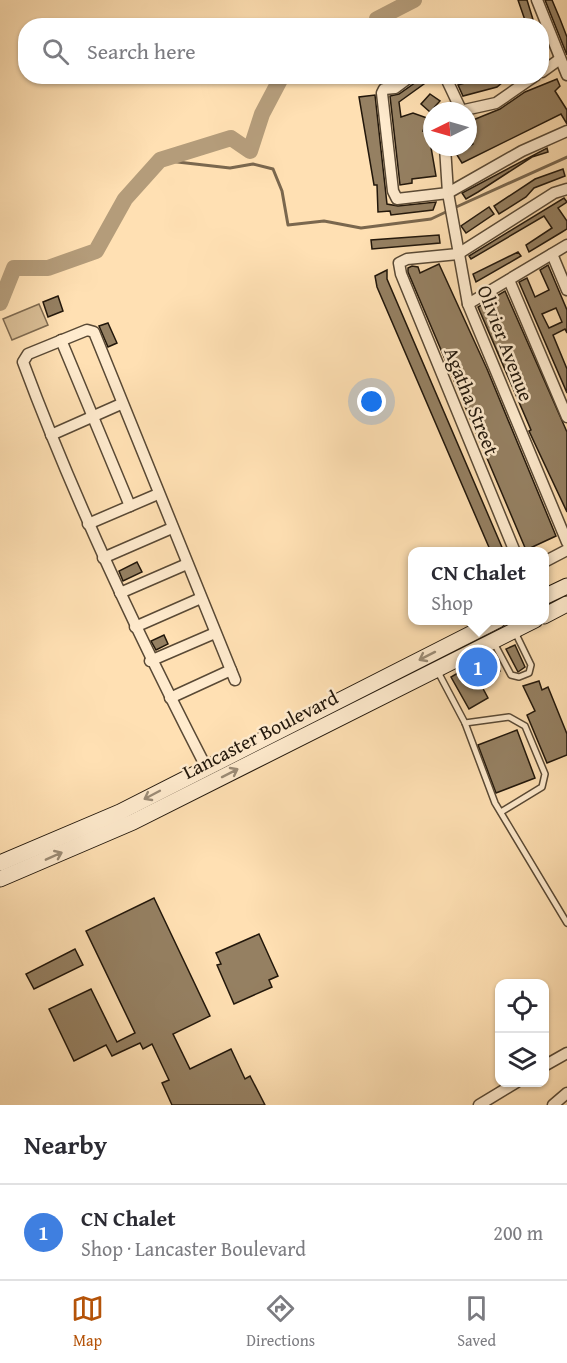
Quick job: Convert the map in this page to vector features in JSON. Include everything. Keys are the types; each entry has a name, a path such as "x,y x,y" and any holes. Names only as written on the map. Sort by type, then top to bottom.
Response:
{"main road":[{"path":"549,595 567,586"},
{"path":"549,613 567,604"},
{"name":"Lancaster Boulevard","path":"0,863 120,812 490,625"},
{"name":"Lancaster Boulevard","path":"0,879 133,822 527,625"},
{"path":"335,702 342,717"}],"street":[{"path":"537,0 544,18"},
{"path":"549,31 567,75"},
{"path":"549,67 560,59"},
{"path":"400,84 395,88 384,90 382,93 395,198 449,198 522,151 567,131"},
{"path":"449,84 456,102"},
{"path":"477,107 496,103 523,84"},
{"name":"Olivier Avenue","path":"446,156 449,198 468,304 567,542"},
{"path":"458,254 554,193 567,189"},
{"path":"468,304 567,245"},
{"name":"Agatha Street","path":"458,254 407,259 399,263 401,274 513,547"},
{"path":"552,254 567,290"},
{"path":"509,279 567,417"},
{"path":"170,698 233,675 94,332 87,330 28,354 23,362 103,558 150,661 206,767"},
{"path":"62,340 130,506"},
{"path":"51,435 122,404"},
{"path":"88,524 158,494"},
{"path":"103,558 172,528"},
{"path":"549,559 567,550"},
{"path":"120,593 187,564"},
{"path":"135,627 201,598"},
{"path":"150,661 215,633"},
{"path":"549,1063 567,1053"},
{"path":"479,1105 510,1087"},
{"path":"553,1105 567,1093"}],"lane":[{"path":"493,641 511,675 519,677 529,673 531,665 515,631"},
{"path":"436,669 465,723 473,748 501,812 567,923"},
{"path":"465,723 497,718 518,720 525,726 545,774 542,787 501,812"}],"shaded area":[{"path":"39,304 48,325 12,340 3,319"}],"building":[{"path":"518,0 527,0 533,18 524,18"},
{"path":"545,0 552,0 560,19 567,37 567,55"},
{"path":"557,79 560,86 555,91 567,110 567,124 561,114 477,156 477,118 500,109 525,92"},
{"path":"413,84 424,84 399,102 401,117 413,113 423,117 423,156 433,156 436,176 412,179 412,183 400,185 390,96 399,94"},
{"path":"461,84 501,84 463,96 458,85"},
{"path":"430,94 440,101 423,102 423,106 421,104"},
{"path":"375,95 387,204 398,206 436,202 433,210 391,215 390,211 378,212 377,185 374,185 359,97"},
{"path":"547,148 548,152 532,157 466,199 462,193"},
{"path":"458,156 476,156 462,163"},
{"path":"563,169 565,176 534,188 526,197 499,214 494,206 535,179"},
{"path":"564,198 567,202 558,208 567,221 567,229 529,252 526,245 552,228 544,216 471,259 469,256"},
{"path":"489,207 494,214 466,233 461,226"},
{"path":"439,235 440,243 372,249 371,240"},
{"path":"518,252 521,256 476,282 473,274"},
{"path":"439,264 487,369 556,536 532,547 525,547 408,268 418,267 420,273"},
{"path":"548,265 567,310 567,333 565,329 553,335 567,369 567,393 519,282 527,278 535,297 549,290 540,270","holes":["556,308 562,322 549,328 542,314"]},
{"path":"387,270 387,279 502,547 489,547 377,287 375,276"},
{"path":"505,291 567,432 567,512 529,431 531,430 478,307"},
{"path":"58,296 63,311 48,317 43,302"},
{"path":"108,323 117,343 108,347 99,326"},
{"path":"137,562 142,572 123,581 119,571"},
{"path":"164,635 168,644 156,650 151,641"},
{"path":"515,645 525,667 518,672 506,649"},
{"path":"490,654 500,671 480,683 488,698 469,709 451,677"},
{"path":"539,681 542,690 548,687 567,734 567,755 547,763 527,715 535,711 523,686"},
{"path":"517,730 535,778 496,793 478,745"},
{"path":"154,898 210,1016 173,1034 190,1069 231,1049 245,1079 250,1076 265,1105 172,1105 162,1083 169,1080 152,1044 143,1049 140,1043 112,1056 106,1045 74,1061 49,1009 91,989 117,1042 135,1033 86,931"},
{"path":"259,934 278,976 269,980 272,987 234,1004 217,965 221,964 216,953"},
{"path":"75,949 83,965 34,989 26,974"}],"waterway":[{"path":"379,18 414,0"},
{"path":"0,303 14,268 48,268 96,251 125,199 160,160 231,138 250,151 262,114 278,84"},
{"path":"454,208 567,157"},
{"path":"160,160 230,168 253,164 273,169 282,191 288,225 324,221 361,228 431,219 448,211"}],"place":[{"name":"CN Chalet","path":"478,667"}]}
